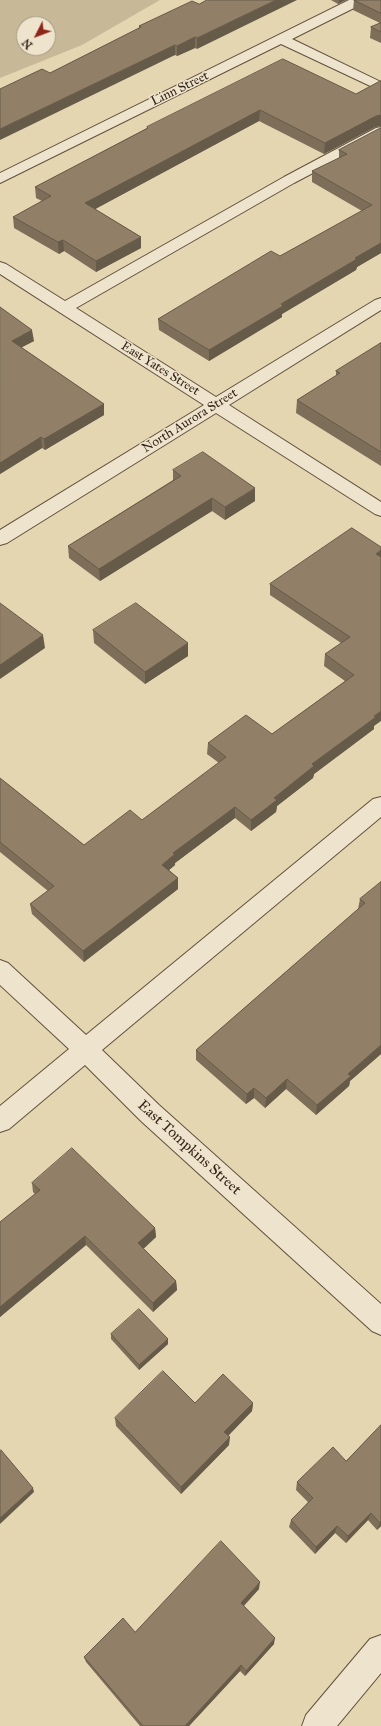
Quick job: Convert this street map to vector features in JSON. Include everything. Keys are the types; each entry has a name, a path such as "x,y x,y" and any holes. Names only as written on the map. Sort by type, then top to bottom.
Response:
{"street":[{"name":"Linn Street","path":"0,179 359,0"},
{"path":"281,39 381,87"},
{"path":"64,308 289,180 381,131"},
{"name":"East Yates Street","path":"0,267 381,510"},
{"name":"North Aurora Street","path":"0,539 381,303"},
{"path":"0,1121 85,1049 381,806"},
{"name":"East Tompkins Street","path":"0,970 85,1049 150,1113 381,1322"},
{"path":"317,1726 381,1650"}],"shaded area":[{"path":"0,0 160,0 82,45 56,55 56,16 16,16 16,56 55,56 0,78"}],"building":[{"path":"207,0 276,0 197,38 195,37 177,46 175,45 0,129 0,89 42,69 50,73 141,27 139,26 192,1 199,4"},
{"path":"354,0 381,0 381,13"},
{"path":"381,23 381,32 371,27"},
{"path":"283,59 356,94 381,81 381,115 376,116 325,143 260,110 85,203 141,237 96,261 63,240 58,242 13,217 51,196 35,187 148,128 147,127"},
{"path":"381,128 381,243 281,304 283,306 209,350 158,319 271,251 280,256 372,205 312,171 347,154 339,150"},
{"path":"0,307 32,330 12,341 104,404 44,439 41,437 0,463"},
{"path":"381,343 381,452 297,400 340,373 336,371"},
{"path":"203,452 255,488 225,507 212,498 99,569 68,546 181,476 173,470"},
{"path":"352,528 381,547 381,550 376,554 381,557 381,711 374,716 376,717 312,764 314,766 274,798 277,800 251,820 235,807 173,853 175,854 162,865 178,878 83,951 30,904 54,886 0,842 0,778 84,845 130,810 142,820 226,757 208,743 246,715 272,734 354,675 325,654 350,637 270,584"},
{"path":"0,603 43,635 0,665"},
{"path":"136,603 188,643 145,672 93,630"},
{"path":"381,882 381,1045 348,1074 351,1076 317,1105 287,1079 266,1098 254,1088 247,1094 196,1050 365,903 360,899"},
{"path":"72,1148 155,1228 138,1243 176,1281 153,1303 85,1236 0,1307 0,1222 40,1190 32,1183"},
{"path":"139,1309 168,1339 139,1365 111,1334"},
{"path":"163,1371 195,1403 223,1374 253,1403 224,1432 230,1437 181,1487 115,1418"},
{"path":"381,1425 380,1523 371,1513 348,1536 337,1526 316,1547 291,1520 313,1498 297,1482 333,1447 346,1461"},
{"path":"1,1450 33,1488 0,1518 0,1451"},
{"path":"221,1541 260,1582 241,1603 275,1638 246,1671 241,1665 185,1726 143,1726 84,1657 123,1618 135,1632"}]}
